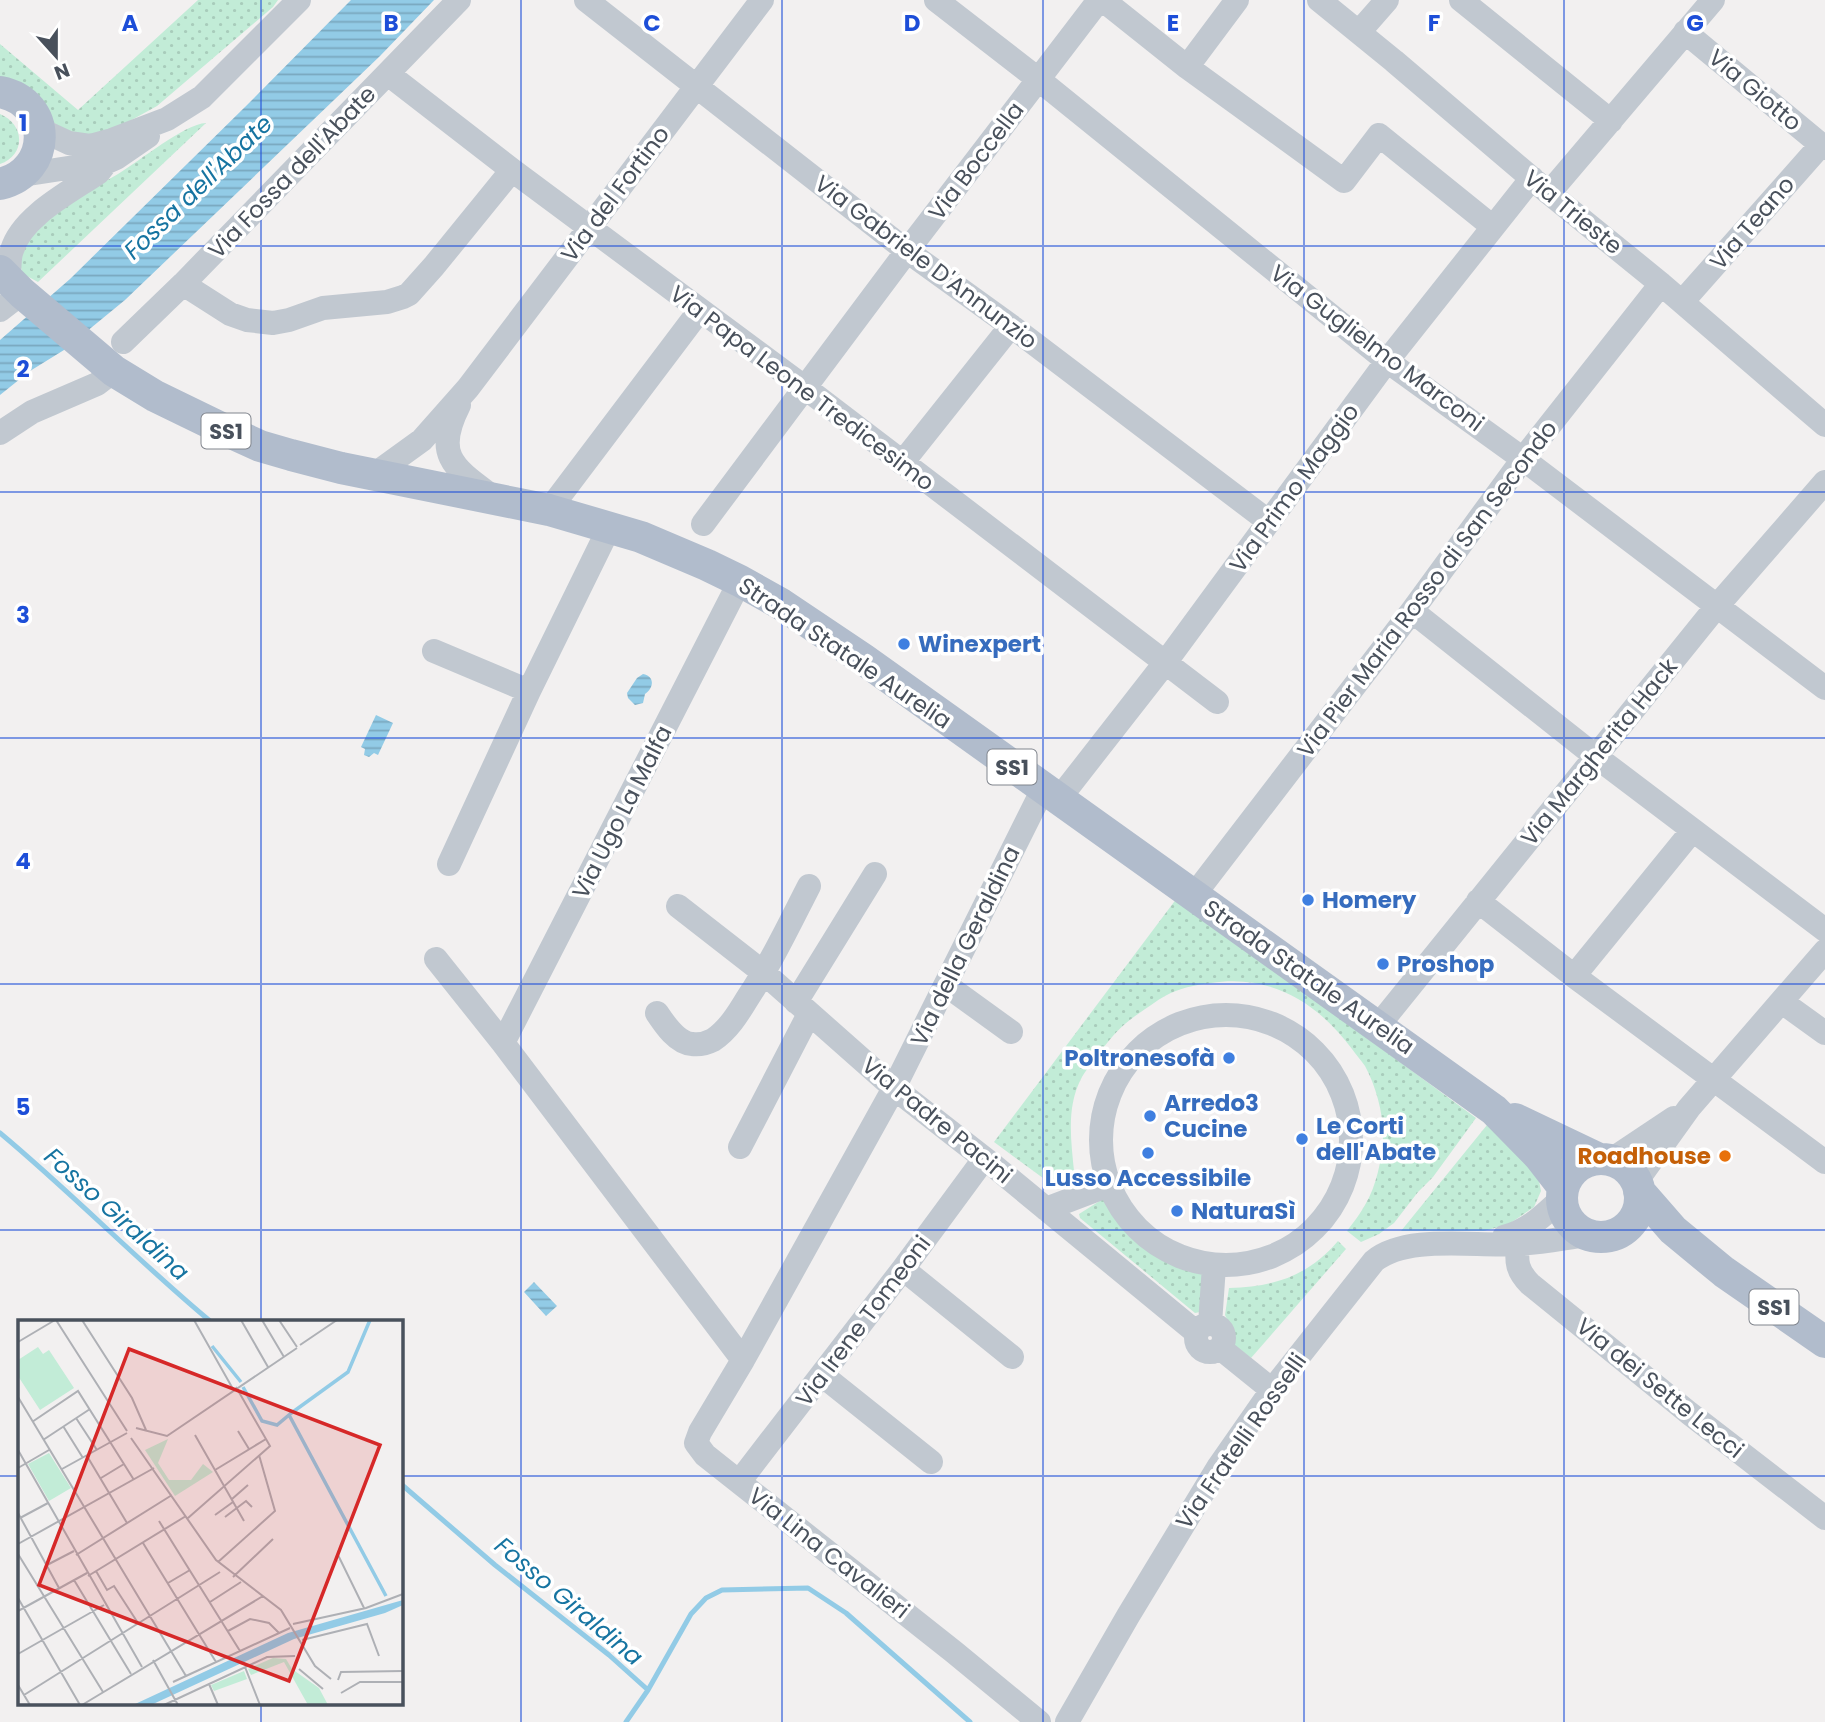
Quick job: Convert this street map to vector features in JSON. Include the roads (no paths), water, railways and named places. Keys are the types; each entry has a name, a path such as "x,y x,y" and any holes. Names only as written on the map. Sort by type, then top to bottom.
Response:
{"main road":[{"path":"0,92 16,97 24,103 31,110 39,129 39,146 33,162 6,183"},
{"name":"Strada Statale Aurelia","path":"11,283 109,355 155,396 260,446 341,468 549,510 641,537 740,581 782,604 1494,1110 1539,1156 1562,1193"},
{"name":"Strada Statale Aurelia","path":"1494,1110 1605,1160"},
{"path":"1562,1193 1566,1180 1577,1167 1591,1160 1605,1160"},
{"name":"SS1","path":"1605,1160 1626,1168 1673,1230 1724,1272 1825,1342"},
{"path":"1618,1233 1636,1216 1640,1200 1638,1187"},
{"name":"SS1","path":"1562,1193 1565,1214 1569,1221 1587,1235 1600,1237 1618,1233 1634,1234 1664,1242 1724,1272"}],"street":[{"path":"6,183 107,162 141,142 167,119 202,97 299,0"},
{"name":"Via Fossa dell'Abate","path":"0,433 32,412 97,384 109,355 183,284 459,0"},
{"name":"Via Gabriele D'Annunzio","path":"586,0 907,251 1011,326 1268,521"},
{"name":"Via del Fortino","path":"375,474 422,440 468,388 762,0"},
{"name":"Via Guglielmo Marconi","path":"936,0 1387,361 1523,459 1825,688"},
{"path":"1101,0 1187,67 1344,181 1379,135 1493,227"},
{"name":"Via Boccella","path":"703,524 907,251 1101,0"},
{"path":"1187,67 1237,0"},
{"name":"Via Trieste","path":"1319,0 1661,284 1825,425"},
{"path":"1359,32 1387,0"},
{"path":"1461,0 1611,121"},
{"name":"Via Primo Maggio","path":"1051,795 1165,663 1387,361 1493,227 1611,121 1713,0"},
{"name":"Via Giotto","path":"1685,32 1823,147"},
{"name":"Via Papa Leone Tredicesimo","path":"388,74 1217,702"},
{"path":"39,129 69,143 90,146 167,119"},
{"name":"Via Teano","path":"1682,302 1823,147"},
{"path":"11,283 12,249 26,224 99,172 107,162"},
{"path":"183,284 230,314 273,323 323,309 403,298 434,266 512,170"},
{"name":"Via Pier Maria Rosso di San Secondo","path":"1194,895 1412,611 1523,459 1661,284"},
{"path":"549,510 699,310"},
{"path":"902,463 1011,326"},
{"name":"Via del Fortino","path":"426,484 447,448 449,427 468,388"},
{"path":"422,440 421,467 426,484"},
{"path":"447,448 462,473 494,498"},
{"name":"Via Margherita Hack","path":"1378,1026 1717,606 1825,482"},
{"path":"449,864 529,691 610,528"},
{"name":"Via Ugo La Malfa","path":"503,1043 740,581"},
{"path":"1412,611 1692,831 1825,930"},
{"path":"434,652 529,691"},
{"name":"Via della Geraldina","path":"743,1360 894,1088 946,985 1051,795"},
{"path":"1574,976 1692,831"},
{"path":"740,1147 803,1008 875,873"},
{"path":"657,1013 664,1024 683,1041 691,1044 715,1038 732,1022 764,974 809,886"},
{"path":"1478,901 1574,976 1825,1162"},
{"name":"Via Padre Pacini","path":"678,906 764,974 894,1088 1046,1209 1204,1329 1197,1341 1201,1349 1213,1352 1220,1348 1272,1390"},
{"path":"1638,1187 1689,1108 1825,951"},
{"path":"436,959 503,1043 743,1360"},
{"path":"946,985 1011,1032"},
{"path":"1782,1002 1825,1033"},
{"path":"1230,1015 1265,1021 1277,1026 1296,1037 1326,1065 1344,1101 1350,1155 1347,1172 1337,1196 1311,1233 1289,1249 1263,1260 1214,1266 1181,1256 1154,1240 1131,1220 1116,1199 1109,1185 1102,1154 1104,1112 1118,1075 1148,1042 1197,1018 1230,1015"},
{"path":"1605,1160 1689,1108"},
{"name":"Via Irene Tomeoni","path":"739,1482 984,1159"},
{"path":"1046,1209 1109,1185"},
{"name":"Via Fratelli Rosselli","path":"1476,1244 1511,1236 1534,1224 1562,1193"},
{"name":"Via Fratelli Rosselli","path":"1069,1721 1128,1616 1219,1466 1272,1390 1380,1256 1399,1247 1413,1245 1518,1244 1587,1235"},
{"name":"Via dei Sette Lecci","path":"1518,1244 1518,1268 1530,1284 1689,1413 1825,1518"},
{"path":"1204,1329 1214,1266"},
{"path":"903,1269 1012,1357"},
{"name":"Via Lina Cavalieri","path":"743,1360 700,1432 696,1443 705,1455 1038,1722"},
{"path":"822,1375 931,1462"}],"water":[{"name":"Fossa dell'Abate","path":"351,0 434,0 380,56 125,300 64,350 30,371 0,395 0,340 70,279"},
{"path":"643,674 650,677 651,686 643,703 635,705 627,693"},
{"path":"376,715 393,723 378,755 374,753 369,757 364,755 365,749 361,747"},
{"path":"534,1282 557,1306 546,1316 524,1292"}],"waterway":[{"name":"Fosso Giraldina","path":"0,1133 209,1320"},
{"name":"Fosso Giraldina","path":"402,1485 648,1690 691,1614 706,1598 722,1590 808,1588 846,1613 970,1722"},
{"path":"626,1722 648,1690"}],"place":[{"name":"Winexpert","path":"904,644"},
{"name":"Homery","path":"1308,900"},
{"name":"Proshop","path":"1383,964"},
{"name":"Poltronesofà","path":"1229,1058"},
{"name":"Arredo3 Cucine","path":"1150,1116"},
{"name":"Le Corti dell'Abate","path":"1302,1139"},
{"name":"Lusso Accessibile","path":"1148,1153"},
{"name":"Roadhouse","path":"1725,1156"},
{"name":"NaturaSì","path":"1177,1211"}]}
